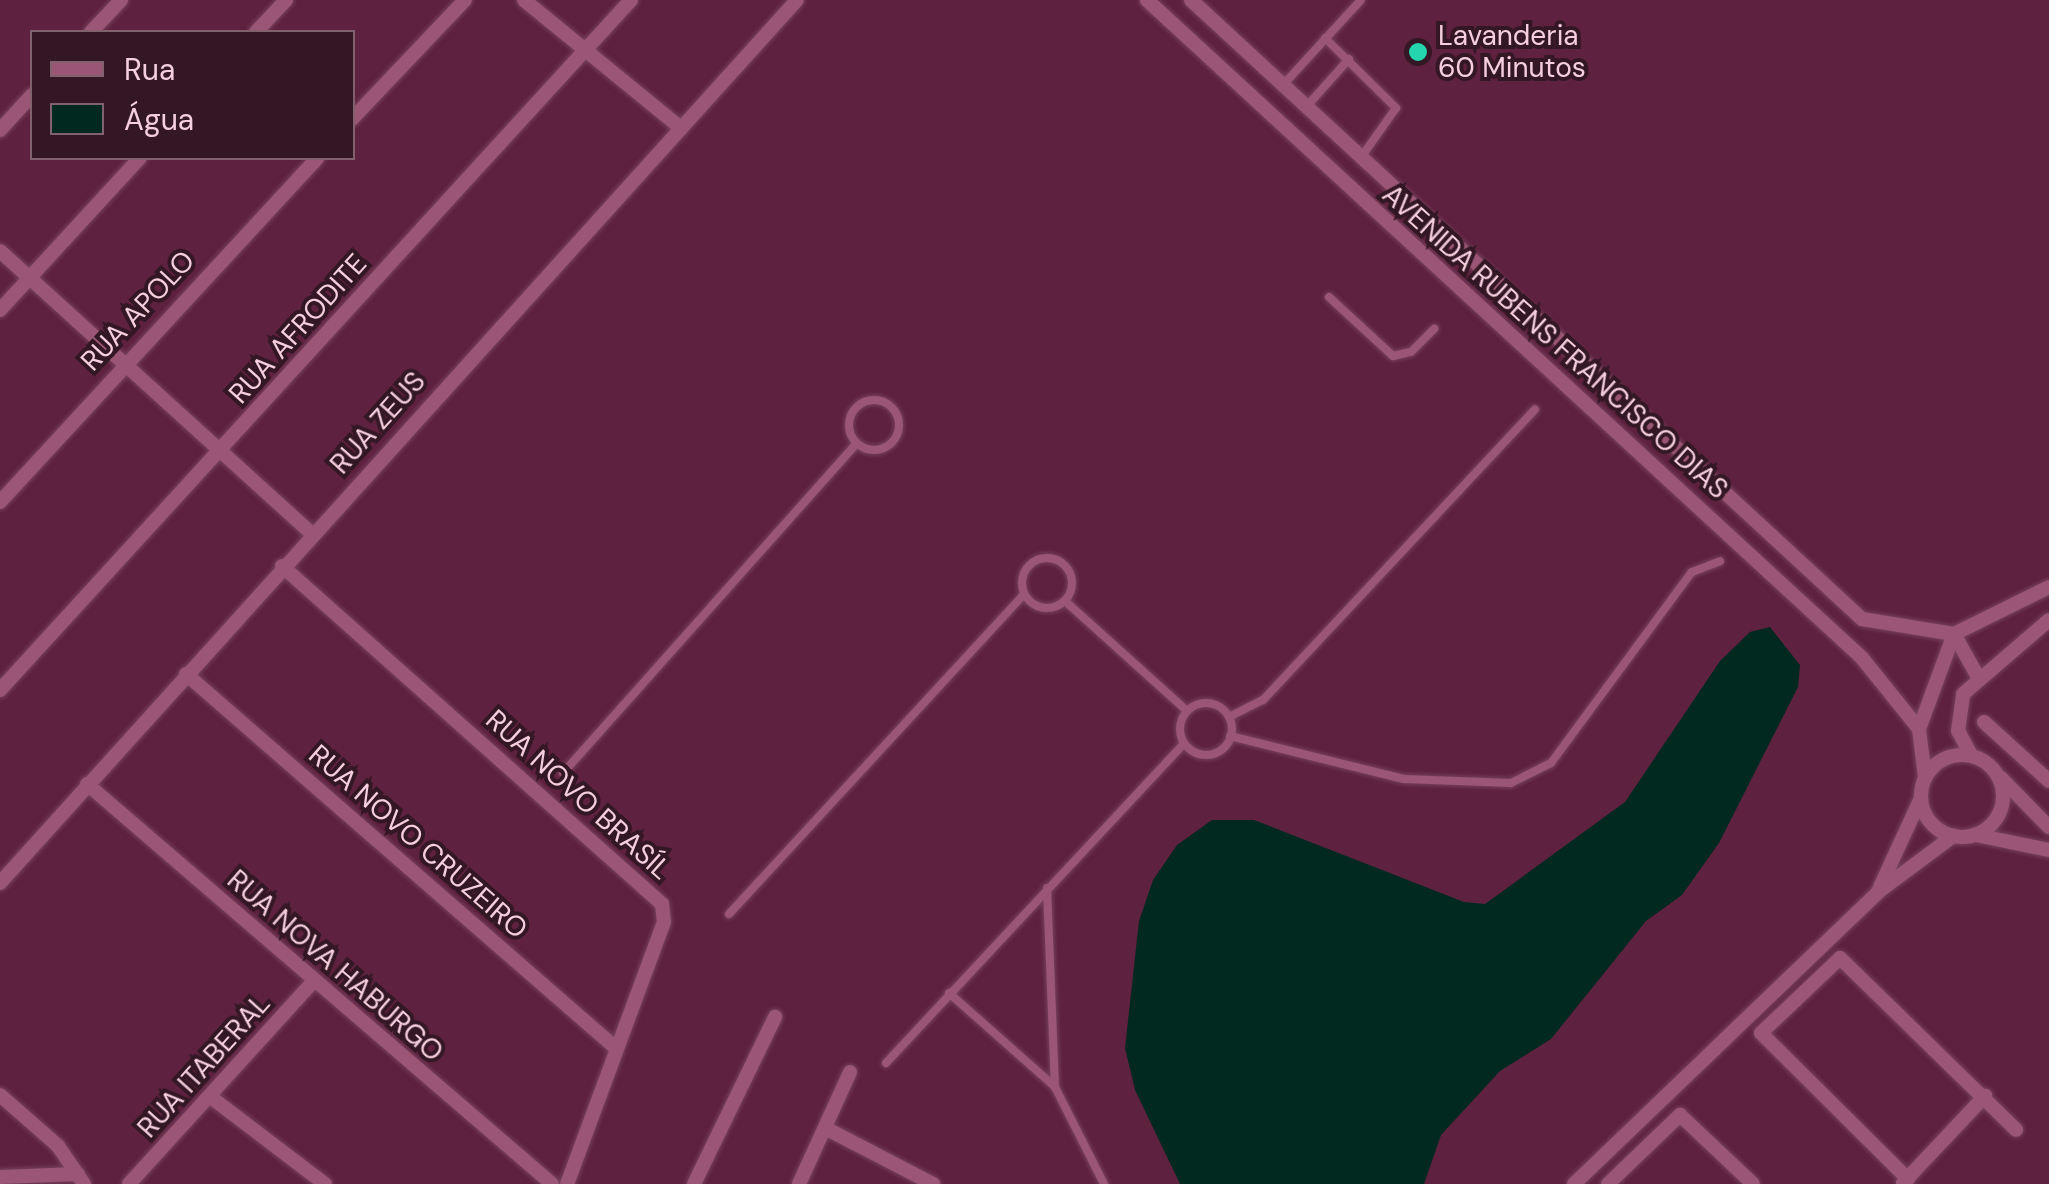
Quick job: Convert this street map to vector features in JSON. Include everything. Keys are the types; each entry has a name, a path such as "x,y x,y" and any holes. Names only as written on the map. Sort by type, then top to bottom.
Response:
{"street":[{"path":"93,30 122,0"},
{"path":"258,30 286,0"},
{"path":"355,116 465,0"},
{"path":"524,0 583,54 682,128"},
{"name":"RUA AFRODITE","path":"0,690 631,0"},
{"name":"RUA ZEUS","path":"0,883 311,533 797,0"},
{"name":"AVENIDA RUBENS FRANCISCO DIAS","path":"1147,0 1821,618 1900,698 1919,729 1926,777"},
{"name":"AVENIDA RUBENS FRANCISCO DIAS","path":"1191,0 1862,619 1954,634 1919,729"},
{"path":"0,130 30,97"},
{"path":"0,310 138,160"},
{"name":"RUA APOLO","path":"0,502 314,160"},
{"path":"0,251 311,533"},
{"name":"RUA NOVO BRASÍL","path":"282,566 662,904 664,922 567,1184"},
{"path":"1978,677 1954,634 2031,600 2049,587"},
{"path":"2049,620 1978,677 1957,712 1958,731 1970,755 1996,774 2049,827"},
{"name":"RUA NOVO CRUZEIRO","path":"186,674 617,1049"},
{"path":"1984,722 2049,781"},
{"path":"1878,892 1921,798 1926,777 1940,761 1970,755"},
{"path":"1975,835 1993,824 2002,804 1996,774"},
{"name":"RUA NOVA HABURGO","path":"87,784 552,1184"},
{"path":"1921,798 1928,818 1954,836"},
{"path":"1574,1184 1878,892 1954,836 1975,835 2049,850"},
{"path":"1985,1096 1905,1181 1761,1032 1840,958 1985,1096 2016,1130"},
{"name":"RUA ITABERAL","path":"129,1184 212,1098 314,982"},
{"path":"694,1184 776,1016"},
{"path":"798,1184 850,1072"},
{"path":"0,1095 58,1146 81,1179"},
{"path":"212,1098 325,1184"},
{"path":"1608,1184 1680,1115 1753,1184"},
{"path":"825,1128 933,1184"},
{"path":"0,1178 81,1179"}],"lane":[{"path":"1283,84 1361,0"},
{"path":"1326,38 1396,108 1362,156"},
{"path":"1307,106 1349,59"},
{"path":"1328,298 1393,356 1411,352 1434,329"},
{"path":"878,400 892,407 899,421 892,443 878,450 856,444 848,422 855,408 878,400"},
{"path":"1229,718 1264,700 1535,409"},
{"path":"563,773 856,444"},
{"path":"728,914 1024,594 1028,565 1051,558 1070,573 1065,601"},
{"path":"1230,736 1404,779 1511,783 1551,763 1692,572 1720,560"},
{"path":"1024,594 1042,608 1065,601"},
{"path":"1065,601 1186,711"},
{"path":"1214,704 1229,718 1230,736 1221,750 1206,754 1184,743 1180,727 1186,711 1214,704"},
{"path":"886,1063 1184,743"},
{"path":"1047,888 1055,1087"},
{"path":"948,994 1055,1087 1104,1184"}],"water":[{"path":"1770,627 1800,665 1798,687 1719,843 1682,895 1646,921 1551,1039 1500,1071 1441,1135 1424,1184 1180,1184 1135,1090 1125,1048 1139,921 1153,880 1177,845 1212,820 1254,820 1464,902 1485,904 1625,802 1720,661 1750,632"}],"place":[{"name":"Lavanderia 60 Minutos","path":"1418,52"}]}
